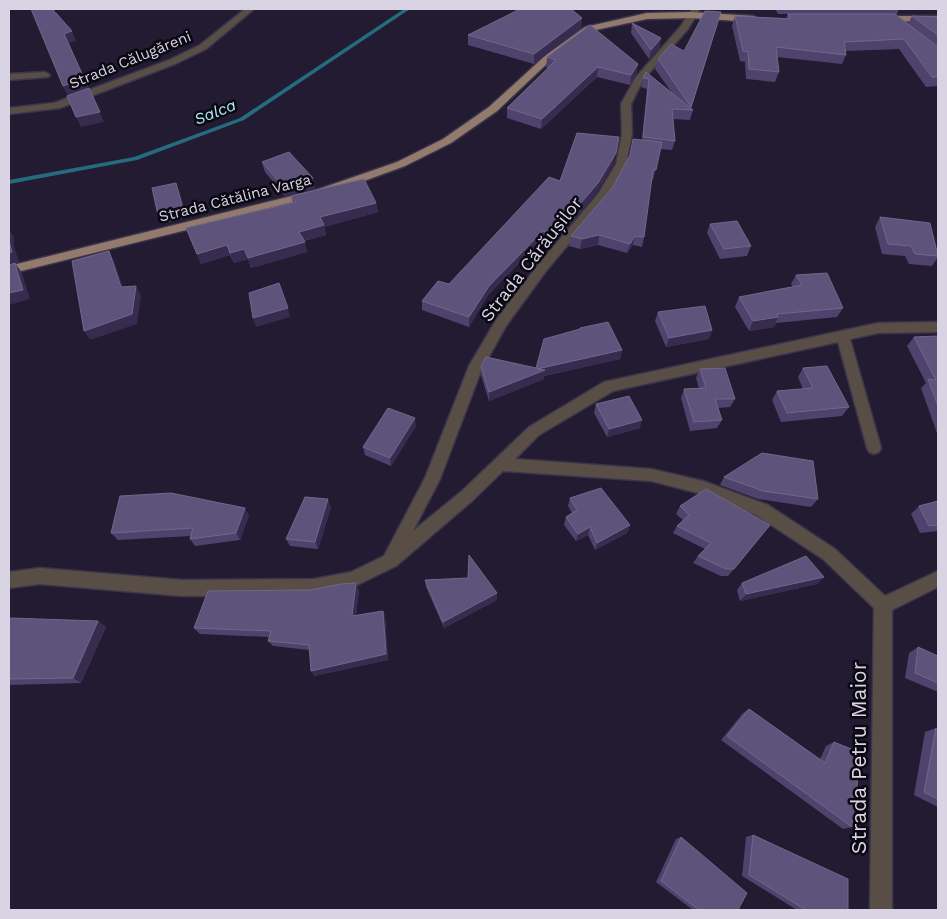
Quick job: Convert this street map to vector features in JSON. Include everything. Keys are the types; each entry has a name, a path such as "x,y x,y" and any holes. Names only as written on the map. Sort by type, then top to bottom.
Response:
{"main road":[{"name":"Strada Cătălina Varga","path":"9,270 319,192 401,164 447,141 493,109 549,57 588,29 647,16 694,12 764,19"},
{"path":"871,20 938,19"}],"street":[{"name":"Strada Călugăreni","path":"9,111 56,106 172,62 203,47 250,9"},
{"name":"Strada Cărăușilor","path":"390,561 432,479 474,370 501,323 542,268 603,196 621,164 627,134 626,104 639,79 685,27 694,12"},
{"path":"894,20 908,32"},
{"name":"Strada Călugăreni","path":"9,77 45,75"},
{"path":"9,580 40,576 182,588 314,587 353,579 390,561 467,496 534,431 609,386 878,328 938,327"},
{"path":"843,336 874,448"},
{"path":"501,464 651,476 703,488 762,510 829,554 883,605 938,579"},
{"name":"Strada Petru Maior","path":"881,910 883,605"}],"building":[{"path":"31,9 53,9 72,31 64,34 84,78 63,86"},
{"path":"520,9 571,9 582,18 534,54 468,35"},
{"path":"705,11 721,12 691,107 658,59 671,44 684,51"},
{"path":"788,14 895,14 938,47 938,77 932,77 904,39 844,42 846,55 776,47 779,72 749,69 748,52 743,51 735,16 790,19"},
{"path":"912,16 938,17 938,35"},
{"path":"632,23 661,38 651,50"},
{"path":"590,25 638,64 631,75 598,67 542,119 507,108 556,60 547,57"},
{"path":"646,72 693,110 672,109 675,141 643,137 649,79 643,78"},
{"path":"89,88 100,112 76,117 67,96"},
{"path":"577,133 619,137 616,153 598,183 555,233 543,231 489,286 469,317 422,301 438,281 449,284 549,177 560,181"},
{"path":"633,139 662,142 656,170 653,170 644,237 635,236 630,244 599,235 582,239 571,236 613,187 630,155"},
{"path":"289,152 313,178 283,186 262,162"},
{"path":"364,179 376,203 320,217 324,225 299,232 305,242 248,258 244,249 230,253 227,245 197,254 186,228 296,202 291,196"},
{"path":"176,183 183,209 158,215 152,188"},
{"path":"880,217 930,223 938,256 915,254 911,246 888,244"},
{"path":"737,221 751,246 724,249 710,224"},
{"path":"9,241 12,252 9,253"},
{"path":"109,251 121,287 136,286 132,314 84,331 72,261"},
{"path":"15,263 23,290 9,293 9,265"},
{"path":"827,273 843,308 777,314 778,317 753,321 739,297 802,285 796,275"},
{"path":"279,283 288,308 253,318 249,293"},
{"path":"705,306 712,330 669,338 658,312"},
{"path":"608,322 622,350 537,369 545,370 489,392 481,366 486,357 536,368 544,339"},
{"path":"938,336 938,406 928,379 936,380 914,337"},
{"path":"827,366 849,407 787,413 777,391 813,388 803,368"},
{"path":"725,368 735,399 715,399 722,420 694,422 684,389 706,388 700,369"},
{"path":"629,396 642,420 609,429 596,404"},
{"path":"388,408 415,418 390,458 363,447"},
{"path":"762,453 813,461 818,499 763,491 724,477"},
{"path":"601,488 630,525 597,543 590,527 578,534 566,517 577,510 570,498"},
{"path":"706,489 770,525 734,569 726,569 698,556 711,543 677,526 689,515 680,506"},
{"path":"171,493 245,508 236,533 190,539 193,528 111,533 120,496"},
{"path":"305,497 328,499 315,542 286,539"},
{"path":"938,501 938,525 929,526 919,506"},
{"path":"469,555 497,593 443,622 425,580 468,578"},
{"path":"806,556 824,577 746,594 742,583"},
{"path":"356,583 352,616 383,611 386,654 311,671 309,645 268,641 271,631 194,628 208,591 311,590"},
{"path":"9,618 98,621 73,678 9,679"},
{"path":"918,647 938,656 938,683 915,673"},
{"path":"749,709 825,763 834,742 861,753 852,827 727,736"},
{"path":"936,728 938,729 938,799 924,792"},
{"path":"753,835 848,879 848,910 806,910 749,875"},
{"path":"681,837 747,893 738,910 699,910 661,881"}],"waterway":[{"name":"Salca","path":"9,182 135,159 242,119 407,9"}]}
